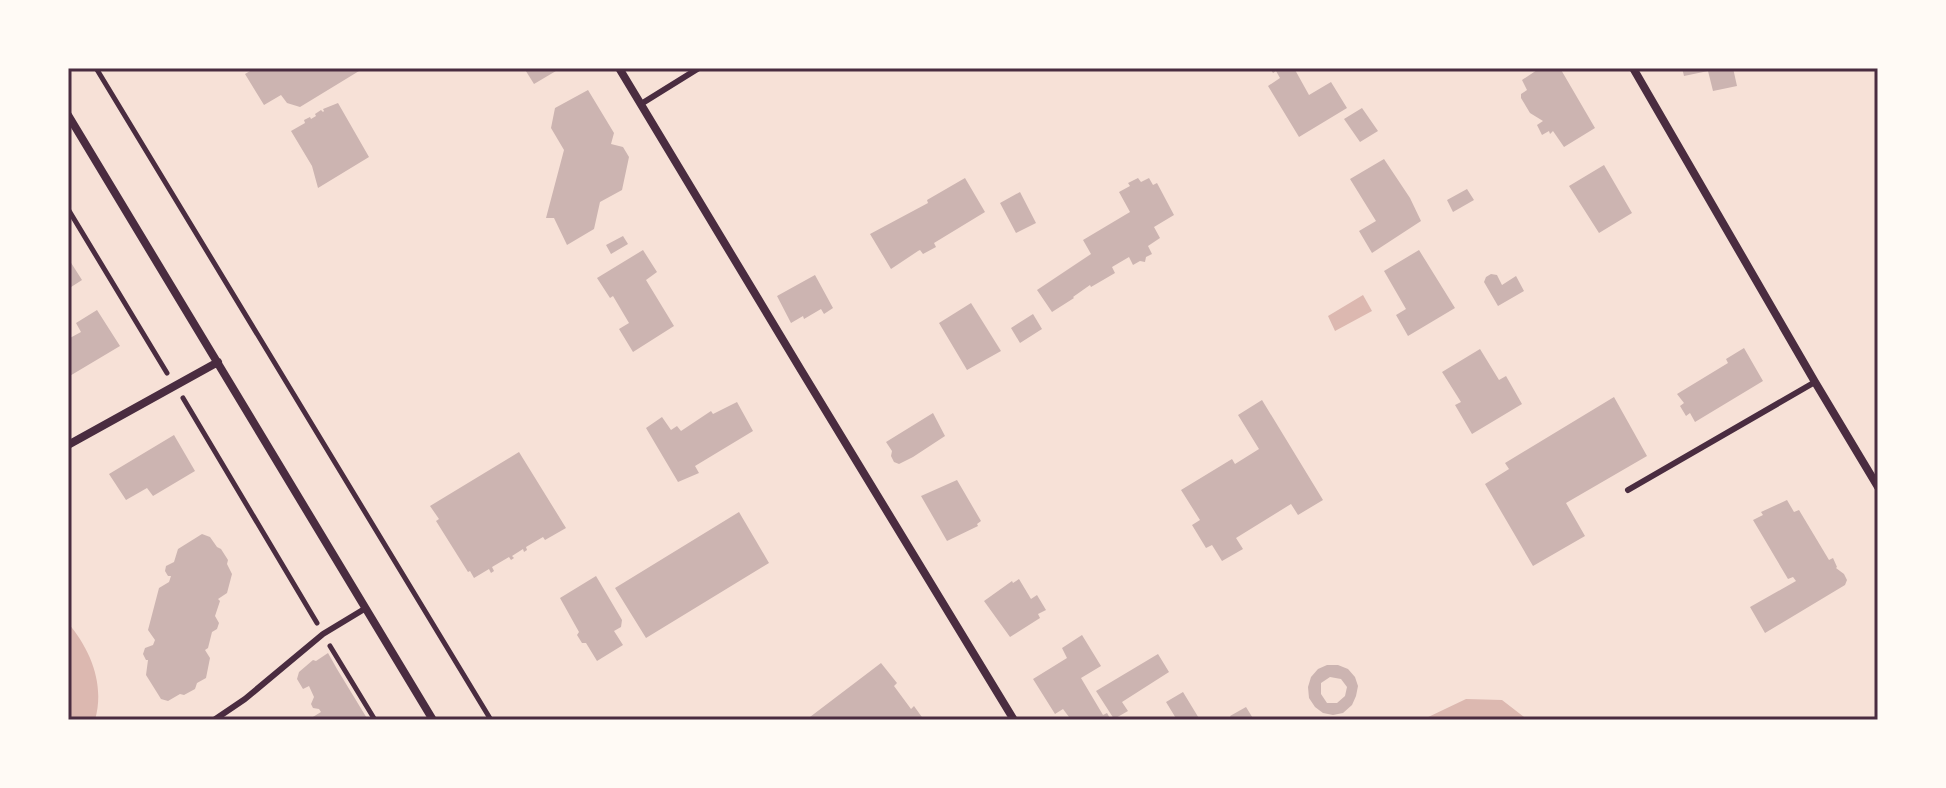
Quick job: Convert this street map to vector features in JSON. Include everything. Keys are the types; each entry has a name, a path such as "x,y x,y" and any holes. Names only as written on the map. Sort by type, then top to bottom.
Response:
{"street":[{"path":"619,68 1014,720"},
{"path":"1633,68 1878,487"},
{"path":"68,115 433,720"},
{"path":"68,445 218,362"}],"lane":[{"path":"641,104 699,68"},
{"path":"1628,490 1815,382"},
{"path":"214,720 245,699 323,634 366,608"}],"path":[{"path":"96,68 491,720"},
{"path":"68,209 375,720"}],"shaded area":[{"path":"1363,295 1372,311 1335,331 1328,316"},
{"path":"68,623 94,668 98,694 95,720 68,720"},
{"path":"1466,699 1502,700 1528,720 1422,720"}],"building":[{"path":"255,68 364,68 300,107 287,103 281,95 264,105 245,74"},
{"path":"524,68 561,68 534,84"},
{"path":"1270,68 1294,68 1309,95 1331,82 1347,108 1299,137 1268,86 1280,78"},
{"path":"1540,68 1560,68 1595,128 1564,147 1553,131 1542,135 1537,125 1543,121 1530,113 1521,98 1527,90 1522,80"},
{"path":"1682,68 1733,68 1737,86 1713,91 1708,71 1684,76"},
{"path":"588,90 614,133 611,144 623,147 629,157 622,190 600,202 594,229 567,245 554,218 546,218 564,150 551,128 555,108"},
{"path":"338,103 369,157 318,188 312,166 291,131 305,123 304,120"},
{"path":"1362,108 1378,131 1360,142 1344,119"},
{"path":"1384,159 1421,221 1372,253 1359,231 1376,221 1350,179"},
{"path":"1604,165 1632,213 1599,233 1569,186"},
{"path":"965,178 985,212 934,243 936,247 923,254 920,250 891,269 870,234 928,203 927,200"},
{"path":"1138,178 1141,182 1149,178 1153,185 1157,183 1174,215 1154,227 1160,238 1148,246 1152,254 1146,257 1145,262 1133,265 1129,257 1112,267 1115,273 1090,285 1052,312 1037,290 1091,254 1083,240 1130,212 1119,192"},
{"path":"1467,189 1474,200 1453,212 1447,200"},
{"path":"1020,192 1036,223 1016,233 1000,203"},
{"path":"623,236 628,244 611,254 606,245"},
{"path":"643,250 657,272 646,280 674,326 633,352 619,329 629,323 613,296 610,298 597,278"},
{"path":"1419,250 1455,308 1408,336 1396,315 1406,309 1384,271"},
{"path":"68,258 82,280 68,289"},
{"path":"1491,274 1497,275 1502,285 1516,276 1524,291 1498,306 1484,282"},
{"path":"815,275 833,308 824,314 821,309 791,323 777,296"},
{"path":"971,303 1001,351 967,370 939,323"},
{"path":"97,310 120,346 68,377 68,339 81,332 76,323"},
{"path":"1033,314 1042,329 1020,343 1011,328"},
{"path":"1744,348 1763,381 1695,422 1690,413 1686,416 1680,406 1684,403 1677,394 1728,363 1726,359"},
{"path":"1480,349 1499,380 1506,376 1522,404 1472,434 1455,405 1461,402 1442,372"},
{"path":"1614,397 1647,456 1566,503 1585,536 1533,566 1485,484 1509,469 1505,463"},
{"path":"1262,400 1323,500 1298,515 1291,504 1236,538 1243,549 1222,561 1212,545 1206,548 1192,525 1200,520 1181,490 1232,459 1235,464 1259,449 1238,415"},
{"path":"737,402 753,431 695,466 699,473 678,482 646,428 662,417 671,430 677,426 681,431 711,411 713,414"},
{"path":"933,413 945,436 913,457 899,464 894,462 886,442"},
{"path":"174,435 195,471 153,496 147,488 126,500 109,474"},
{"path":"519,452 566,528 545,540 543,537 526,547 524,552 523,549 512,556 514,558 511,560 509,557 492,567 494,571 491,573 489,569 474,578 436,521 439,519 430,506"},
{"path":"957,480 981,521 978,526 947,541 921,496"},
{"path":"1787,500 1794,512 1799,510 1829,560 1833,558 1836,568 1847,580 1845,585 1765,633 1750,607 1796,581 1793,577 1788,579 1753,520 1763,515 1761,512"},
{"path":"739,512 769,563 646,638 615,588"},
{"path":"202,534 210,537 221,549 232,574 227,593 218,599 215,616 219,623 205,650 210,658 206,678 197,683 195,689 168,701 161,699 146,675 148,660 143,654 155,640 148,630 159,588 169,582 171,576 165,571 166,566 174,562 178,549"},
{"path":"596,576 622,620 621,627 614,631 623,645 597,661 577,635 579,632 560,598"},
{"path":"1019,579 1031,599 1037,595 1046,610 1038,614 1040,618 1010,637 984,601"},
{"path":"1082,635 1101,666 1081,678 1103,715 1107,713 1111,720 1064,720 1069,717 1063,709 1055,714 1033,679 1067,658 1062,648"},
{"path":"328,653 368,720 308,720 321,712 311,704 314,697 309,686 303,689 297,679 299,672"},
{"path":"1158,654 1169,672 1122,702 1128,711 1114,719 1096,691"},
{"path":"881,663 897,683 894,686 911,709 914,706 924,720 806,720"},
{"path":"1338,665 1348,669 1355,677 1358,686 1356,696 1343,713 1323,713 1309,698 1311,677 1318,669","holes":["1330,677 1341,679 1347,687 1345,696 1337,703 1327,703 1321,694 1321,683"]},
{"path":"1183,692 1200,720 1177,720 1166,702"},
{"path":"1246,707 1254,720 1232,720 1230,716"}]}
